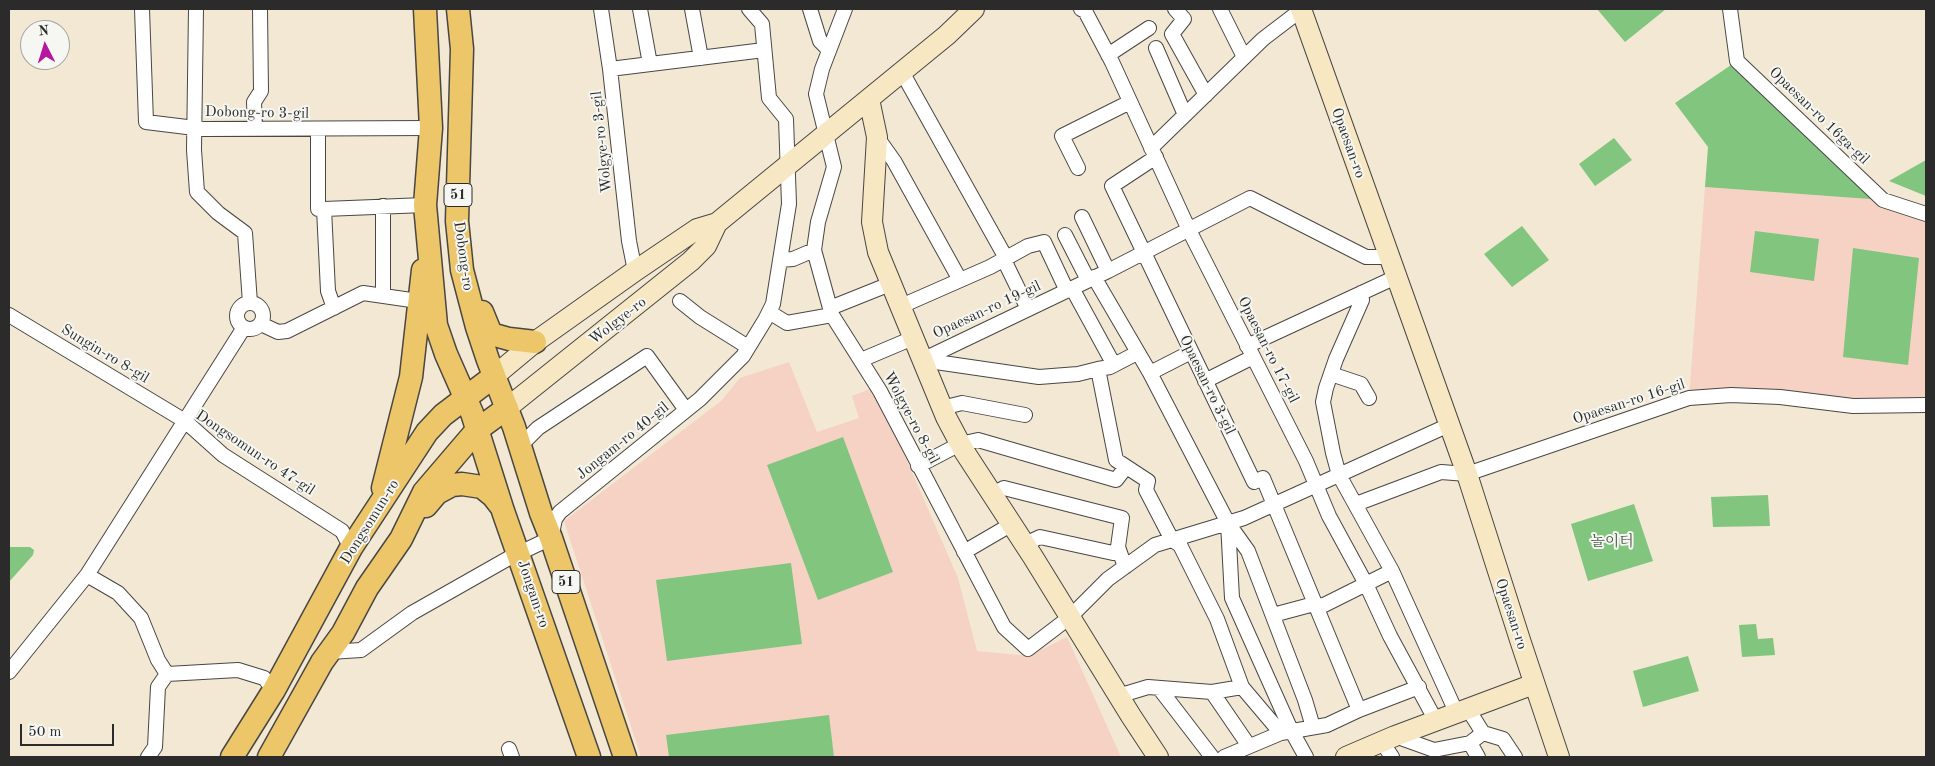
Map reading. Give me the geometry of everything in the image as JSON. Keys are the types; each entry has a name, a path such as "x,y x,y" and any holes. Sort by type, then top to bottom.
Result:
{"main road":[{"name":"51","path":"425,9 431,128 426,205 436,325 477,430"},
{"name":"Dobong-ro","path":"458,9 462,49 457,221 462,270 477,327 507,408"},
{"name":"Opaesan-ro","path":"1301,9 1467,474 1556,756"},
{"name":"Wolgye-ro","path":"494,377 535,342 635,271 697,229 717,223 947,35 970,10"},
{"path":"869,98 877,136 872,222 878,252 942,408 960,444 1158,757"},
{"path":"457,221 473,284 485,322 491,334 509,339 535,342"},
{"name":"Wolgye-ro","path":"507,408 691,262 706,246 717,223"},
{"path":"378,508 411,377 418,301 428,234"},
{"name":"Dongsomun-ro","path":"232,757 274,690 352,548 427,432 443,415 494,377"},
{"name":"51","path":"507,408 625,757"},
{"name":"Dongsomun-ro","path":"269,757 343,633 366,588 401,538 424,492 477,430 507,408"},
{"name":"Jongam-ro","path":"477,430 503,511 589,757"},
{"path":"401,538 437,493 452,485 462,484 482,487 493,496 503,511"},
{"path":"1346,757 1390,745 1436,721 1534,684"}],"street":[{"name":"Dobong-ro 3-gil","path":"142,9 146,122 195,128 318,130 431,128"},
{"name":"Dobong-ro 3-gil","path":"195,128 196,9"},
{"path":"255,129 254,102 261,91 260,9"},
{"name":"Wolgye-ro 3-gil","path":"600,9 610,69 629,241 635,271"},
{"path":"640,9 650,64"},
{"path":"692,9 701,58"},
{"name":"Jongam-ro 40-gil","path":"551,538 554,519 560,512 686,410 742,356 773,304 789,204 786,119 769,98 762,24 749,9"},
{"path":"810,9 820,41 829,50"},
{"name":"Wolgye-ro 8-gil","path":"845,9 829,50 816,94 834,167 818,222 814,250 831,312 880,391 1004,627 1028,649 1070,617"},
{"path":"1175,9 1184,19 1172,34 1206,95"},
{"path":"1220,9 1244,57"},
{"path":"1144,253 1112,186 1154,152 1185,115 1263,39 1301,9"},
{"name":"Opaesan-ro 16ga-gil","path":"1730,9 1737,61 1883,200 1926,214"},
{"name":"Opaesan-ro 17-gil","path":"1085,10 1154,152 1189,230 1306,461 1329,516 1436,721"},
{"path":"1108,55 1149,28"},
{"path":"1156,48 1185,115"},
{"path":"610,69 764,50"},
{"path":"902,72 1006,258 1007,266 1028,309"},
{"path":"1078,168 1062,136 1130,102"},
{"path":"195,128 194,165 197,192 218,213 246,232 250,303"},
{"name":"Dobong-ro 3-gil","path":"318,130 318,209 324,209 328,292 334,308"},
{"path":"877,136 894,161 960,280"},
{"name":"Opaesan-ro 19-gil","path":"922,360 1144,253 1250,198 1366,257 1388,257"},
{"path":"324,209 426,205"},
{"path":"383,206 383,295"},
{"path":"1082,217 1108,270"},
{"path":"1065,235 1150,373 1228,523 1248,551 1305,700 1313,727"},
{"name":"Opaesan-ro 19-gil","path":"1006,258 1028,246 1044,242 1069,289 1114,365"},
{"path":"780,260 793,259 814,250"},
{"name":"Opaesan-ro 3-gil","path":"1144,253 1254,482 1263,478 1275,504"},
{"path":"899,307 1006,258"},
{"path":"1205,380 1250,351 1361,293 1396,277"},
{"path":"769,312 787,322 831,312 890,284"},
{"path":"261,324 278,332 287,331 363,293 418,301"},
{"path":"1361,293 1362,300 1330,374 1323,402 1332,453 1340,475 1392,571 1464,712 1473,717 1483,733 1503,740 1515,757"},
{"path":"680,301 700,317 748,346"},
{"path":"250,303 261,308 264,319 261,324 251,330 243,329 237,314 244,304 250,303"},
{"name":"Sungin-ro 8-gil","path":"9,314 185,421"},
{"path":"185,421 243,329"},
{"path":"861,360 913,338"},
{"path":"1150,373 1191,352"},
{"path":"922,360 1039,377 1078,374 1098,370 1137,354"},
{"path":"520,446 538,428 648,356 686,410"},
{"path":"1098,370 1116,460 1148,481 1146,490 1172,540 1180,545 1217,619 1242,687 1286,732 1306,757"},
{"path":"1330,374 1361,384 1369,398"},
{"name":"Opaesan-ro 16-gil","path":"1467,474 1689,398 1731,395 1780,397 1852,406 1926,405"},
{"path":"942,408 962,403 1025,415"},
{"name":"Dongsomun-ro 47-gil","path":"9,672 87,575 185,421 223,455 342,531 352,548"},
{"path":"1070,617 1108,579 1155,545 1244,518 1449,425"},
{"path":"918,466 960,444 978,440 1116,480 1126,467"},
{"path":"1356,504 1441,472 1467,474"},
{"path":"992,494 1004,488 1122,518 1118,547 1125,567"},
{"path":"1275,504 1314,604 1359,710"},
{"path":"1228,523 1232,598 1286,732"},
{"path":"964,552 1012,524"},
{"path":"1025,544 1040,537 1113,553 1119,551"},
{"path":"330,652 361,650 412,613 519,553 551,538"},
{"path":"1273,615 1314,604 1322,606 1392,571"},
{"path":"87,575 118,593 141,618 158,660 167,674"},
{"path":"167,674 238,670 264,678 274,690"},
{"path":"148,757 155,747 158,687 167,674"},
{"path":"1118,696 1148,687 1212,692 1242,687"},
{"path":"1224,757 1286,732 1327,725 1359,710 1419,687"},
{"path":"1159,688 1212,757"},
{"path":"1212,692 1249,746"},
{"path":"1390,745 1436,754 1470,742 1483,733"},
{"path":"1470,742 1478,757"}],"shaded area":[{"path":"1705,187 1883,200 1926,214 1926,405 1689,398"},
{"path":"789,362 817,432 859,418 852,396 875,387 958,578 977,651 1029,656 1067,637 1121,757 641,757 564,521 721,401 740,378"}],"green space":[{"path":"1597,9 1666,9 1625,42"},
{"path":"1737,61 1883,200 1705,187 1708,147 1675,103"},
{"path":"1614,138 1632,160 1595,186 1579,164"},
{"path":"1926,160 1926,196 1889,181"},
{"path":"1522,226 1549,260 1512,287 1484,254"},
{"path":"1755,231 1819,239 1814,281 1750,272"},
{"path":"1853,248 1919,258 1908,365 1843,357"},
{"path":"843,437 893,572 818,600 767,465"},
{"path":"1768,495 1770,526 1713,527 1711,497"},
{"name":"놀이터","path":"1634,504 1653,561 1588,581 1571,524"},
{"path":"9,547 30,547 34,550 33,555 9,582"},
{"path":"791,563 802,644 667,661 656,580"},
{"path":"1756,624 1758,639 1773,638 1775,655 1742,657 1739,625"},
{"path":"1688,656 1699,691 1643,707 1633,671"},
{"path":"829,715 834,757 669,757 666,735"}]}
